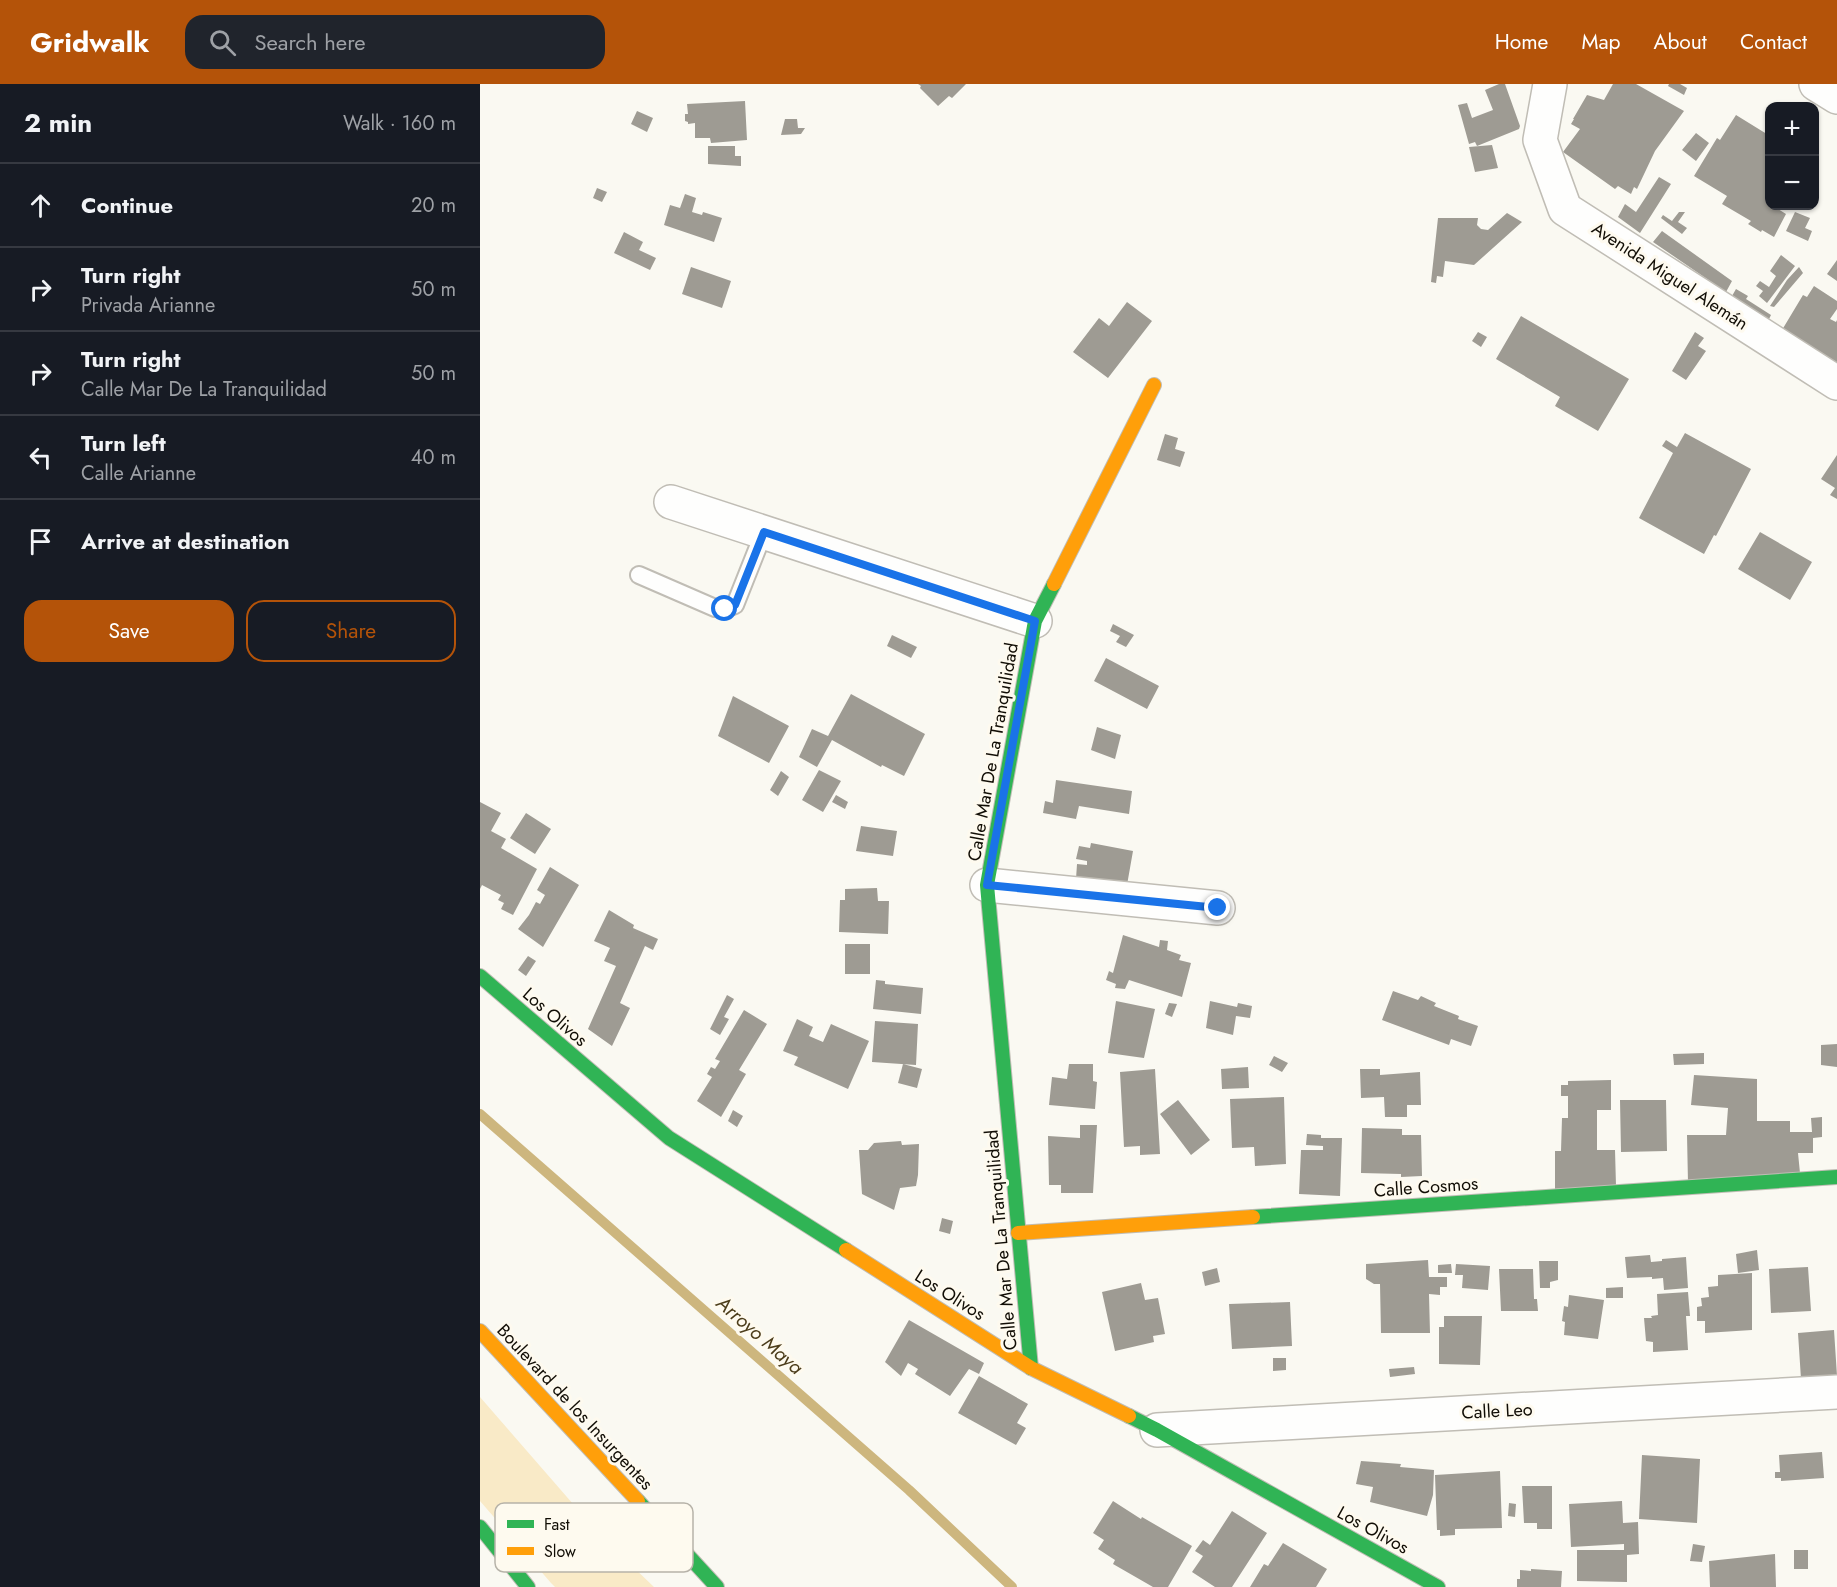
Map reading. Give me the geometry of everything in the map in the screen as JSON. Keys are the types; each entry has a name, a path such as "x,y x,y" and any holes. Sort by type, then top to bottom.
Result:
{"main road":[{"name":"Calle Mar De La Tranquilidad","path":"1031,1368 987,885 1035,621 1155,385"},
{"name":"Los Olivos","path":"480,976 669,1138 1031,1368 1157,1430 1438,1587"},
{"name":"Calle Cosmos","path":"1018,1233 1837,1177"},
{"name":"Boulevard de los Insurgentes","path":"480,1331 639,1503"},
{"path":"480,1527 495,1546"},
{"name":"Boulevard de los Insurgentes","path":"693,1561 717,1587"},
{"path":"516,1572 528,1587"}],"street":[{"name":"Avenida Miguel Alemán","path":"1550,84 1540,140 1565,208 1837,383"},
{"path":"1816,84 1837,97"},
{"path":"671,502 1035,621"},
{"path":"987,885 1218,908"},
{"name":"Calle Leo","path":"1157,1430 1837,1392"}],"lane":[{"path":"639,575 715,608 725,609 735,605 764,532"}],"shaded area":[{"path":"480,1397 572,1503 495,1503 495,1518 480,1501"},
{"path":"541,1572 638,1572 654,1587 555,1587"}],"building":[{"path":"918,84 966,84 952,98 949,96 938,106"},
{"path":"1505,84 1520,126 1519,129 1477,146 1475,142 1469,144 1458,105 1467,103 1472,118 1493,110 1485,90"},
{"path":"1613,84 1636,84 1684,111 1655,151 1637,189 1634,187 1631,194 1618,186 1615,189 1563,152 1580,129 1571,124 1587,95 1604,100"},
{"path":"1669,84 1680,84 1687,88 1684,95 1668,86"},
{"path":"745,101 747,140 711,143 710,138 695,138 695,123 688,124 685,121 685,114 688,114 687,104"},
{"path":"637,111 653,118 647,132 631,124"},
{"path":"1736,115 1765,133 1765,210 1780,210 1786,214 1774,237 1748,224 1751,221 1722,204 1727,196 1694,176 1717,138 1720,140"},
{"path":"785,119 797,119 798,128 805,128 801,134 781,135"},
{"path":"1696,133 1709,143 1696,161 1682,150"},
{"path":"1492,145 1498,168 1475,172 1469,147"},
{"path":"708,146 735,146 735,156 741,156 741,166 708,164"},
{"path":"1659,177 1671,184 1640,233 1618,217 1625,204 1636,212"},
{"path":"597,188 607,192 602,202 593,198"},
{"path":"685,194 696,198 692,212 702,215 703,212 722,218 714,242 664,225 670,205 680,208"},
{"path":"1679,212 1685,212 1678,222 1687,228 1682,234 1661,218 1663,215 1672,221"},
{"path":"1795,212 1810,218 1805,228 1812,231 1808,241 1786,231"},
{"path":"1507,213 1522,222 1474,265 1445,261 1443,277 1437,276 1436,283 1431,282 1438,218 1478,218 1477,225 1481,229 1488,230"},
{"path":"1662,231 1732,281 1726,292 1653,242"},
{"path":"624,232 643,242 639,250 656,258 650,270 614,253"},
{"path":"1781,255 1795,266 1767,303 1759,296 1763,291 1756,286 1760,281 1769,287 1776,276 1770,271"},
{"path":"1837,260 1837,281 1827,274"},
{"path":"691,267 731,281 722,308 682,294"},
{"path":"1799,267 1803,273 1774,307 1770,306 1787,280"},
{"path":"1814,286 1837,301 1837,309 1830,319 1836,322 1837,320 1837,365 1782,330 1803,295 1807,297"},
{"path":"1736,289 1748,296 1746,299 1771,315 1768,321 1732,296"},
{"path":"1127,302 1152,321 1108,378 1073,352 1099,318 1109,326"},
{"path":"1521,316 1629,379 1598,431 1555,406 1560,397 1496,359"},
{"path":"1478,332 1487,337 1481,347 1472,341"},
{"path":"1695,332 1704,338 1698,346 1706,351 1686,380 1672,371"},
{"path":"1685,433 1751,469 1704,554 1639,518 1673,453 1662,446 1666,440 1677,447"},
{"path":"1165,434 1178,438 1175,449 1185,452 1180,467 1157,460"},
{"path":"1837,455 1837,499 1830,495 1835,488 1821,479"},
{"path":"1760,532 1812,562 1790,600 1738,569"},
{"path":"1113,624 1134,635 1126,647 1116,642 1120,636 1110,631"},
{"path":"892,635 917,647 911,658 887,646"},
{"path":"1106,658 1159,686 1147,709 1094,681"},
{"path":"851,694 925,734 904,776 882,765 881,767 832,740 817,767 799,757 812,729 828,736"},
{"path":"733,696 789,726 769,763 718,736"},
{"path":"1097,727 1121,735 1115,759 1091,750"},
{"path":"819,770 841,781 823,812 802,800"},
{"path":"781,771 789,777 778,796 770,790"},
{"path":"1056,780 1132,791 1129,814 1079,806 1076,819 1043,813 1045,801 1053,803"},
{"path":"836,795 848,802 845,809 832,802"},
{"path":"480,802 501,813 491,831 506,839 501,848 537,869 513,915 501,909 504,903 498,900 501,895 482,885 480,889"},
{"path":"526,813 551,829 535,854 510,838"},
{"path":"861,826 897,831 893,856 856,851"},
{"path":"1091,843 1133,851 1127,885 1076,879 1077,864 1087,865 1087,861 1076,859 1079,846 1090,848"},
{"path":"550,867 579,885 543,947 518,929 536,902 540,904 545,895 537,890"},
{"path":"877,888 878,901 889,901 888,934 839,932 840,900 845,900 845,889"},
{"path":"609,910 634,925 633,928 658,939 653,950 645,946 620,1003 630,1008 612,1046 588,1029 616,966 604,961 610,948 594,941"},
{"path":"1123,935 1159,947 1160,940 1168,941 1167,950 1181,955 1179,960 1191,963 1182,997 1129,980 1125,989 1115,988 1116,984 1106,980 1109,971 1113,973"},
{"path":"845,944 870,944 870,974 845,974"},
{"path":"528,956 536,961 526,976 518,970"},
{"path":"876,980 885,981 885,984 923,988 921,1014 873,1009"},
{"path":"1393,991 1418,1000 1421,996 1436,1003 1434,1006 1459,1016 1458,1019 1478,1026 1471,1046 1451,1039 1449,1045 1382,1020"},
{"path":"727,995 734,999 724,1017 729,1019 720,1035 710,1029"},
{"path":"1116,1001 1155,1009 1144,1058 1108,1053"},
{"path":"1210,1001 1237,1007 1238,1003 1252,1006 1250,1018 1236,1016 1233,1035 1206,1028"},
{"path":"1169,1003 1177,1004 1172,1017 1165,1014"},
{"path":"744,1010 767,1024 739,1070 746,1074 721,1117 697,1101 712,1077 707,1074 711,1067 715,1069 720,1061 715,1059"},
{"path":"797,1019 813,1027 809,1036 823,1042 831,1024 869,1041 848,1089 794,1065 798,1057 783,1051"},
{"path":"875,1021 918,1024 916,1065 872,1062"},
{"path":"1837,1044 1837,1067 1821,1065 1821,1045"},
{"path":"1704,1053 1704,1064 1674,1065 1673,1054"},
{"path":"1274,1056 1288,1063 1282,1072 1269,1065"},
{"path":"903,1064 922,1069 917,1088 898,1083"},
{"path":"1069,1064 1093,1064 1093,1081 1097,1082 1095,1109 1049,1105 1052,1077 1067,1079"},
{"path":"1248,1067 1249,1088 1222,1089 1221,1069"},
{"path":"1155,1069 1160,1154 1140,1155 1140,1146 1124,1147 1120,1072"},
{"path":"1360,1069 1380,1069 1380,1075 1420,1072 1421,1105 1407,1105 1407,1117 1385,1117 1384,1097 1361,1098"},
{"path":"1694,1075 1757,1079 1757,1121 1790,1121 1790,1132 1812,1132 1811,1118 1822,1117 1822,1137 1813,1138 1813,1153 1798,1153 1800,1173 1688,1183 1687,1135 1726,1135 1728,1108 1691,1105"},
{"path":"1611,1080 1611,1110 1597,1110 1597,1150 1615,1150 1616,1186 1555,1189 1555,1151 1561,1151 1562,1118 1568,1118 1568,1096 1561,1096 1561,1085 1568,1085 1568,1081"},
{"path":"1284,1097 1286,1164 1255,1166 1254,1147 1232,1148 1230,1099"},
{"path":"1178,1100 1210,1140 1191,1155 1160,1114"},
{"path":"1620,1100 1666,1100 1667,1151 1621,1152"},
{"path":"733,1110 743,1116 737,1127 728,1121"},
{"path":"1080,1125 1097,1125 1093,1193 1061,1193 1061,1185 1049,1185 1048,1136 1080,1138"},
{"path":"1362,1128 1402,1129 1402,1135 1421,1135 1422,1176 1401,1177 1401,1174 1361,1173"},
{"path":"1307,1134 1321,1135 1321,1138 1342,1138 1340,1196 1299,1194 1301,1150 1323,1150 1323,1146 1306,1145"},
{"path":"901,1141 902,1145 919,1144 918,1175 916,1186 900,1188 894,1210 862,1194 859,1150 868,1150 874,1143"},
{"path":"942,1218 953,1221 950,1234 939,1231"},
{"path":"1757,1250 1759,1270 1738,1273 1736,1254"},
{"path":"1650,1255 1651,1262 1686,1257 1688,1288 1664,1290 1663,1278 1627,1278 1625,1257"},
{"path":"1428,1260 1429,1277 1447,1277 1447,1287 1440,1287 1440,1295 1429,1294 1430,1333 1381,1333 1380,1284 1374,1284 1366,1279 1366,1264"},
{"path":"1539,1261 1558,1261 1558,1280 1550,1282 1550,1288 1540,1288"},
{"path":"1451,1264 1452,1273 1438,1273 1438,1265"},
{"path":"1456,1264 1490,1266 1488,1290 1462,1288 1463,1275 1455,1275"},
{"path":"1808,1267 1811,1311 1771,1313 1769,1269"},
{"path":"1217,1268 1220,1282 1205,1286 1202,1272"},
{"path":"1499,1269 1533,1269 1534,1299 1537,1299 1538,1311 1501,1311"},
{"path":"1752,1273 1752,1330 1705,1333 1705,1321 1697,1321 1697,1307 1702,1306 1701,1298 1709,1297 1708,1287 1718,1286 1718,1275"},
{"path":"1141,1283 1145,1300 1158,1298 1165,1334 1153,1336 1154,1342 1115,1351 1102,1292"},
{"path":"1623,1287 1623,1298 1606,1298 1606,1288"},
{"path":"1688,1292 1690,1316 1686,1316 1688,1350 1653,1352 1653,1342 1646,1341 1644,1318 1658,1315 1657,1294"},
{"path":"1569,1295 1604,1300 1598,1339 1564,1335 1565,1322 1562,1321 1564,1306 1568,1307"},
{"path":"1290,1302 1292,1346 1232,1349 1229,1304"},
{"path":"1444,1316 1482,1316 1480,1365 1439,1364 1439,1327 1444,1327"},
{"path":"909,1320 984,1363 979,1374 969,1369 950,1396 915,1374 918,1369 908,1363 901,1376 885,1362"},
{"path":"1834,1330 1837,1376 1801,1379 1798,1333"},
{"path":"1273,1358 1286,1358 1286,1370 1273,1371"},
{"path":"1414,1367 1415,1374 1390,1377 1389,1369"},
{"path":"979,1376 1028,1404 1017,1423 1026,1428 1016,1445 958,1413"},
{"path":"1822,1452 1824,1478 1781,1481 1781,1478 1775,1478 1775,1472 1780,1472 1779,1455"},
{"path":"1642,1455 1700,1459 1697,1523 1639,1519"},
{"path":"1361,1461 1401,1464 1400,1467 1434,1470 1433,1495 1427,1516 1370,1502 1373,1487 1356,1484"},
{"path":"1500,1471 1502,1528 1455,1529 1455,1535 1440,1536 1440,1530 1437,1530 1435,1475"},
{"path":"1522,1486 1552,1486 1552,1529 1537,1529 1537,1523 1524,1523"},
{"path":"1113,1501 1192,1546 1168,1587 1153,1587 1113,1564 1115,1560 1098,1549 1104,1540 1093,1533"},
{"path":"1622,1501 1623,1523 1638,1522 1639,1554 1627,1555 1627,1582 1577,1581 1577,1550 1624,1550 1624,1544 1571,1547 1569,1504"},
{"path":"1509,1503 1516,1504 1515,1517 1508,1516"},
{"path":"1232,1511 1267,1533 1232,1587 1215,1587 1192,1572 1203,1556 1195,1551 1203,1540 1210,1545"},
{"path":"1283,1543 1327,1569 1316,1587 1250,1587 1264,1564 1268,1566"},
{"path":"1693,1544 1705,1546 1702,1562 1690,1561"},
{"path":"1794,1550 1808,1550 1808,1569 1794,1569"},
{"path":"1775,1554 1776,1587 1710,1587 1709,1561"},
{"path":"1531,1569 1562,1571 1561,1587 1517,1587 1520,1570 1531,1571"}],"waterway":[{"name":"Arroyo Maya","path":"480,1114 909,1490 1012,1587"}],"traffic: fast":[{"path":"1031,1368 987,885 1035,621 1054,584"},
{"path":"480,976 669,1138 846,1250"},
{"path":"1253,1217 1837,1177"},
{"path":"1129,1416 1438,1587"},
{"path":"480,1527 495,1546"},
{"path":"693,1561 717,1587"},
{"path":"516,1572 528,1587"}],"traffic: slow":[{"path":"1054,584 1154,385"},
{"path":"1018,1233 1253,1217"},
{"path":"846,1250 1031,1368 1129,1416"},
{"path":"480,1331 638,1501"}],"route":[{"path":"725,609 735,605 764,532 1035,621 987,885 1218,908"}]}
